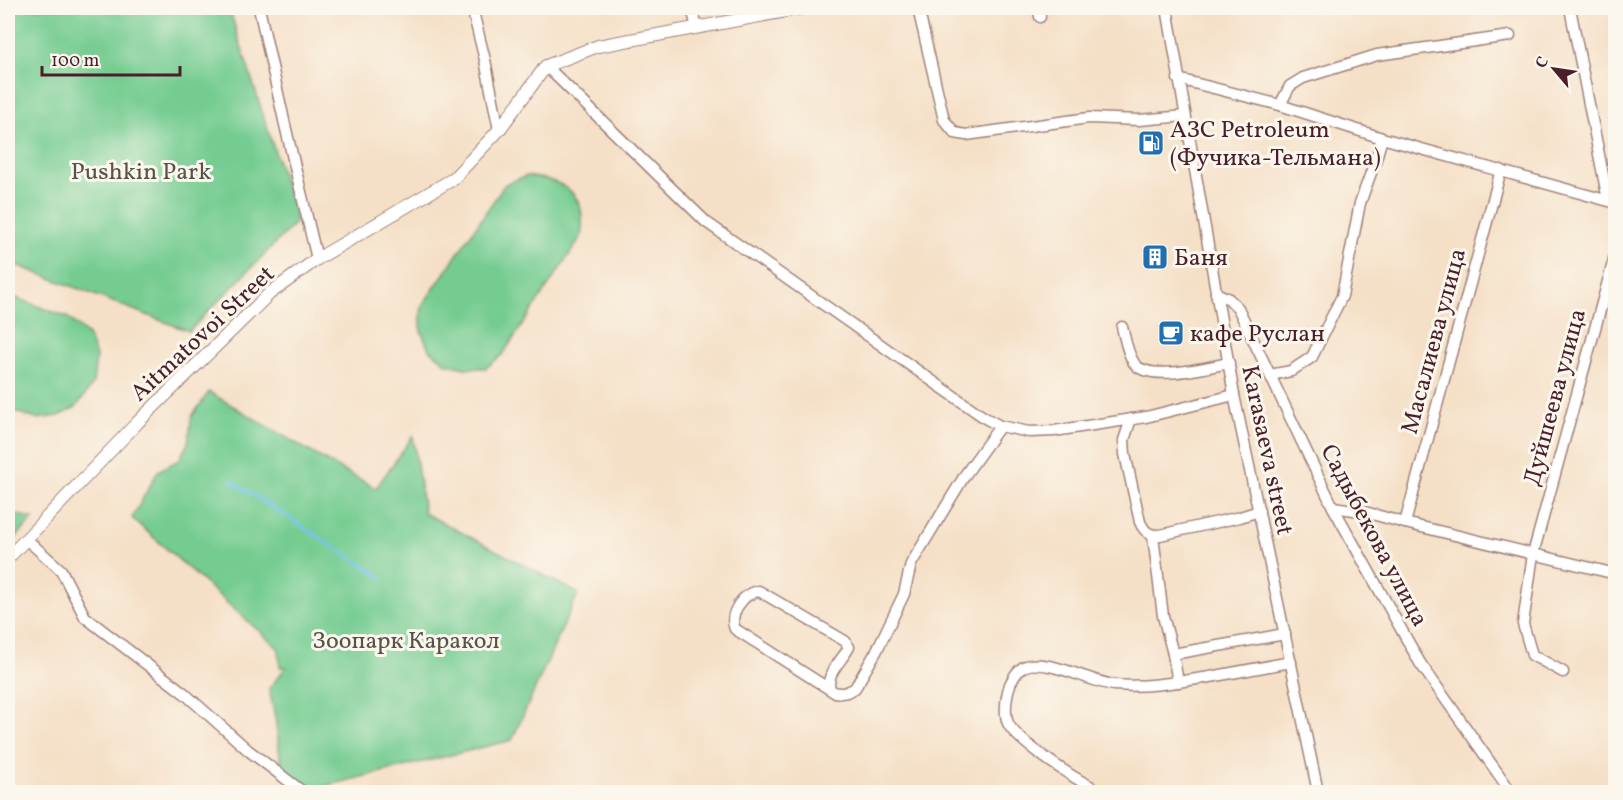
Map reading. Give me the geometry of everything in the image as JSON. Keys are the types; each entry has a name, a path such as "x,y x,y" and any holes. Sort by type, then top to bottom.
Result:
{"main road":[{"path":"546,66 598,46 802,8"},
{"name":"Aitmatovoi Street","path":"8,558 137,423 269,294 317,259 453,179 499,130 546,66"}],"street":[{"path":"259,8 317,259"},
{"path":"472,8 499,130"},
{"path":"692,8 696,28"},
{"path":"918,8 944,120 955,133 966,135 1089,118 1139,120 1185,116"},
{"name":"Karasaeva street","path":"1167,8 1234,394 1318,792"},
{"path":"1178,79 1280,105 1382,138 1612,201 1570,8"},
{"path":"1280,105 1290,86 1303,78 1377,55 1510,36"},
{"path":"546,66 706,222 985,418 1000,426 1029,432 1054,431 1131,419 1234,394"},
{"path":"1270,375 1291,371 1312,357 1342,296 1360,203 1382,138"},
{"name":"Масалиева улица","path":"1405,523 1501,170"},
{"name":"Дуйшеева улица","path":"1563,672 1532,655 1522,624 1533,554 1616,252"},
{"name":"Садыбекова улица","path":"1216,293 1229,299 1238,308 1333,507 1420,663 1511,792"},
{"path":"1122,327 1134,364 1143,370 1181,373 1229,363"},
{"path":"1131,419 1124,440 1125,454 1140,522 1143,528 1153,536 1163,616 1178,682"},
{"path":"830,688 828,684 830,677 849,647 845,641 759,591 746,596 733,616 735,629 834,692 848,693 855,688 876,651 904,594 911,564 929,532 965,475 1000,426"},
{"path":"1333,507 1361,511 1616,574"},
{"path":"1153,536 1259,511"},
{"path":"26,539 61,570 85,617 184,693 249,750 303,792"},
{"path":"1173,654 1285,634"},
{"path":"1090,786 1069,775 1013,732 1006,720 1009,686 1025,666 1035,664 1053,667 1112,684 1137,686 1178,682 1291,662"}],"green space":[{"name":"Pushkin Park","path":"8,8 229,8 297,221 189,331 8,262"},
{"path":"526,176 552,181 571,192 581,210 581,237 503,354 486,368 464,368 446,363 429,349 421,331 422,306 505,184"},
{"path":"8,295 67,317 88,335 96,356 93,384 76,407 59,416 36,419 8,409"},
{"name":"Зоопарк Каракол","path":"209,392 376,488 413,436 424,513 578,593 512,740 309,790 282,771 269,689 286,667 280,667 279,649 132,518 158,471 179,460 188,443 192,416"},
{"path":"8,512 33,519 8,546"}],"waterway":[{"path":"231,481 383,578"}],"place":[{"name":"АЗС Petroleum (Фучика-Тельмана)","path":"1151,143"},
{"name":"Баня","path":"1155,257"},
{"name":"кафе Руслан","path":"1171,333"}]}
